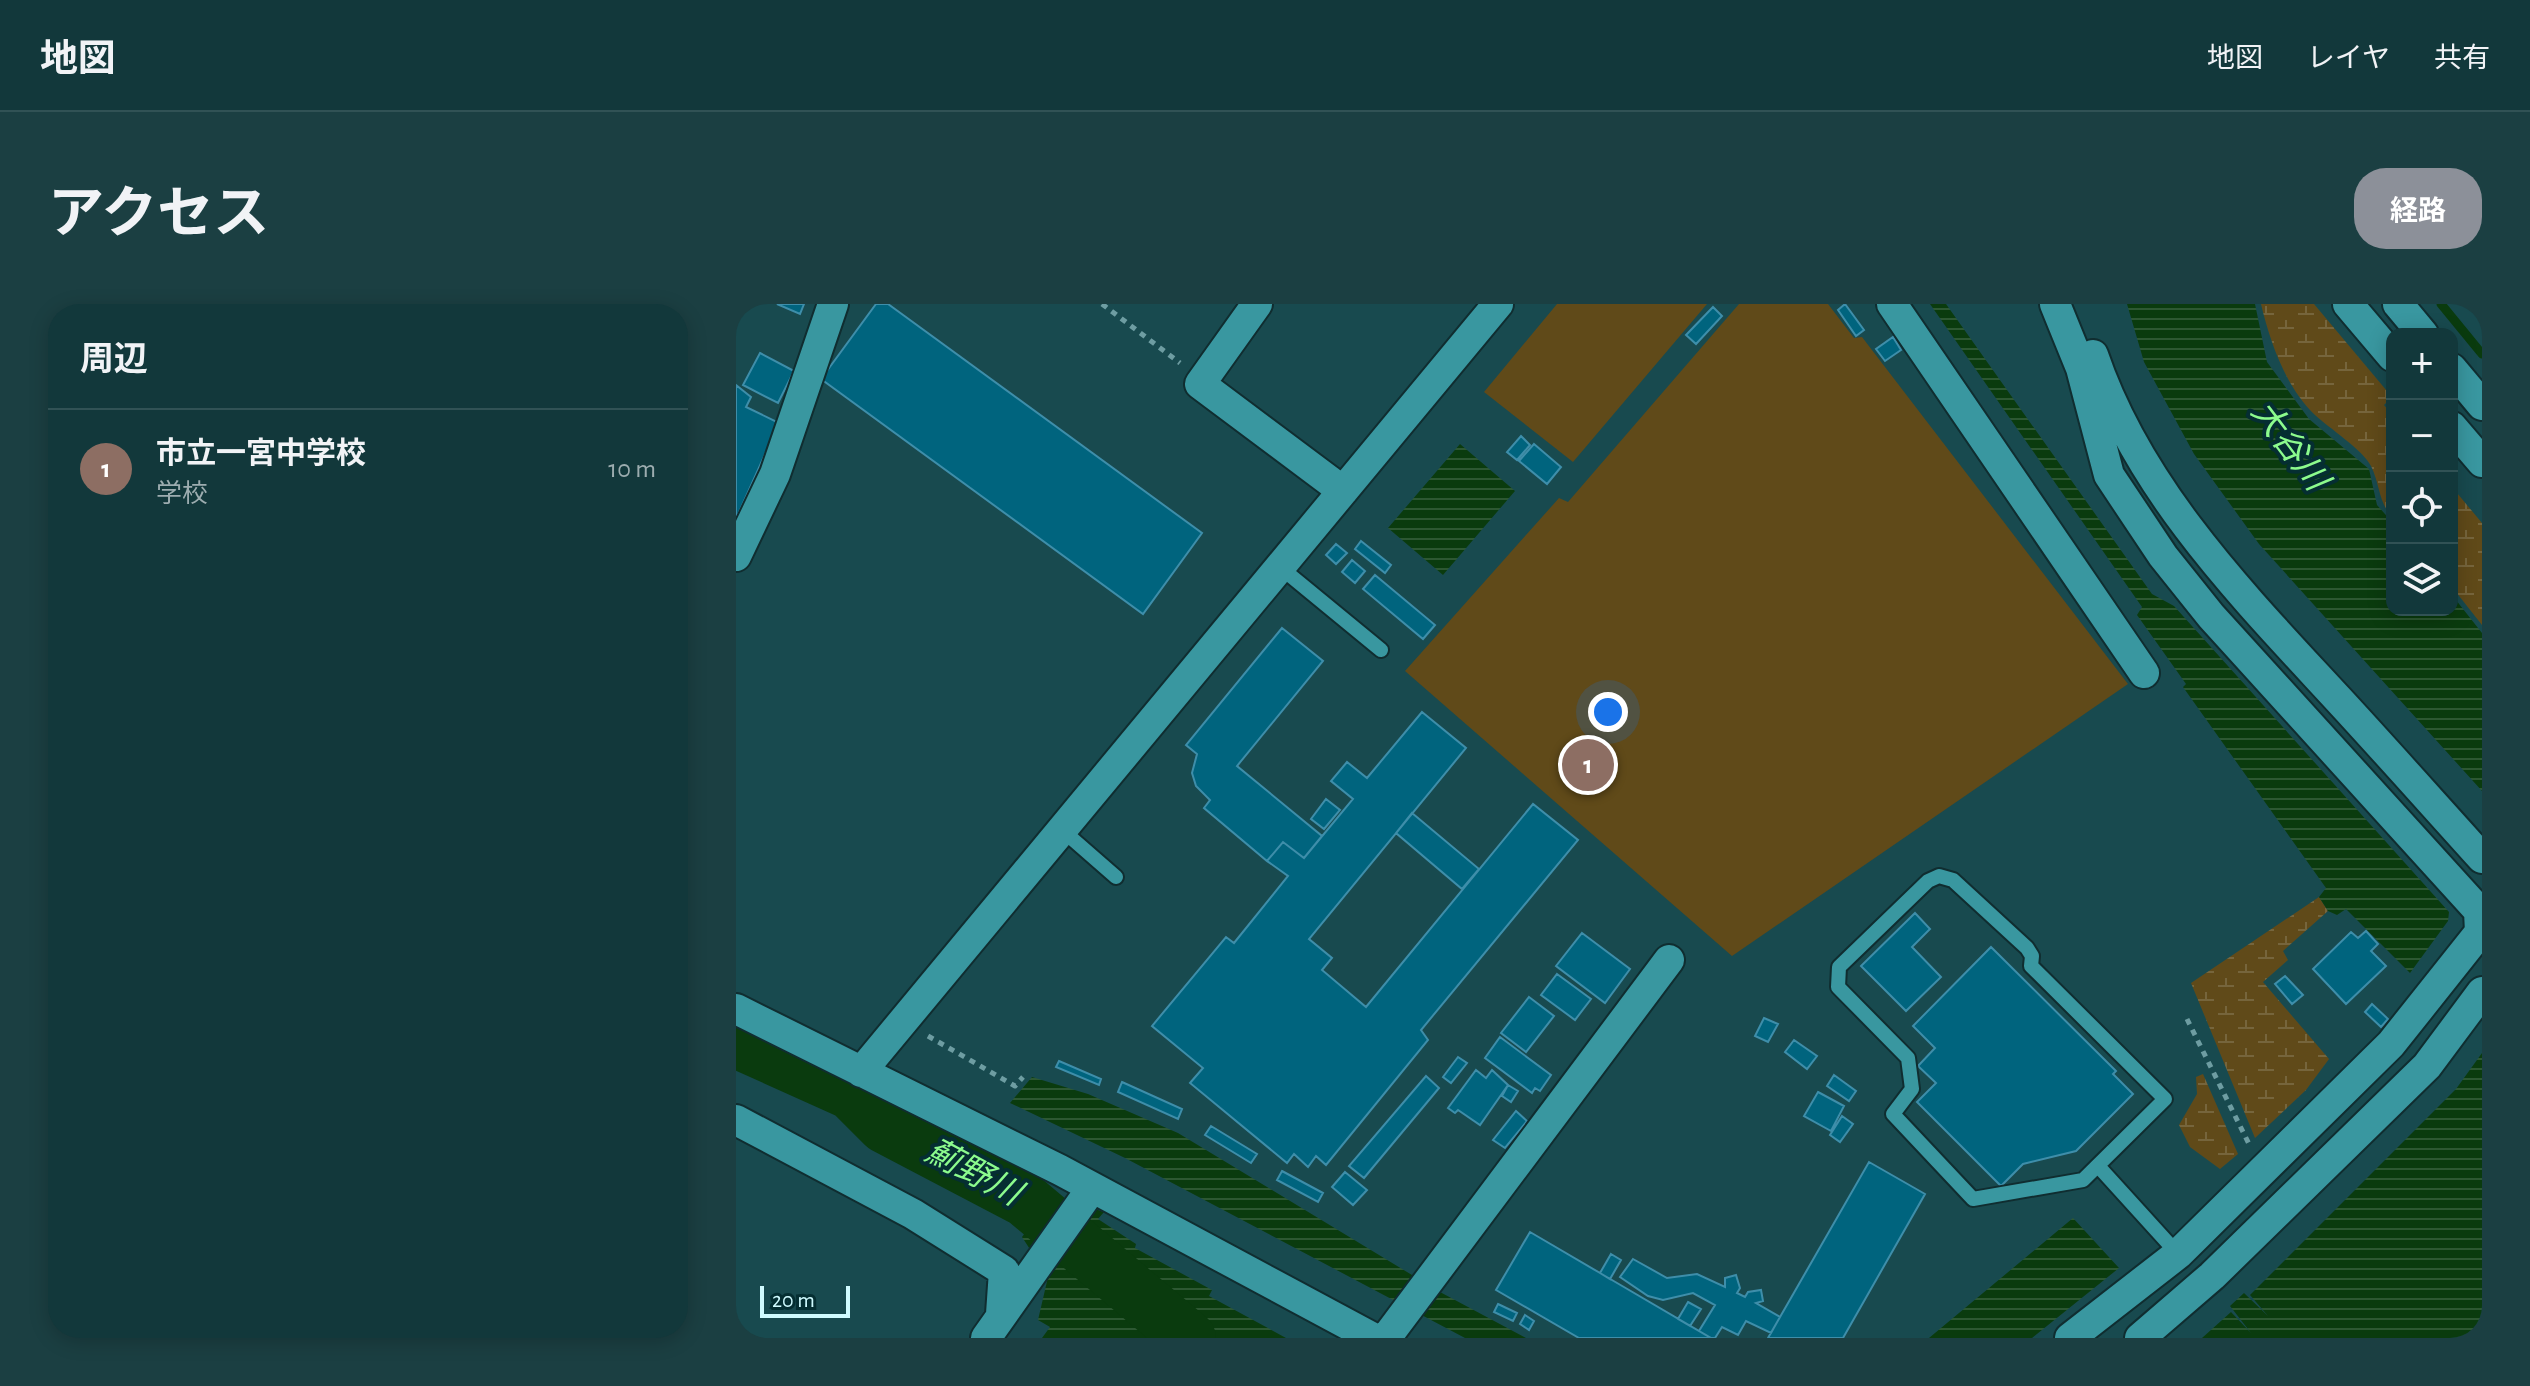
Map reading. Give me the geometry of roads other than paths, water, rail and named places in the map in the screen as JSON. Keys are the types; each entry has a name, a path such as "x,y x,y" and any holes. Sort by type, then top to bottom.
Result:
{"street":[{"path":"736,556 775,474 833,304"},
{"path":"1257,304 1200,384 1343,491"},
{"path":"861,1072 1498,304"},
{"path":"1892,304 2144,673"},
{"path":"2055,304 2076,324 2125,426 2203,548 2246,600 2482,858"},
{"path":"2348,304 2386,349"},
{"path":"2398,304 2418,328"},
{"path":"2070,1338 2178,1254 2391,1044 2480,932 2479,911 2211,616 2163,556 2109,475 2081,368 2076,324"},
{"path":"2458,376 2482,405"},
{"path":"2458,434 2482,462"},
{"path":"1386,1338 1669,960"},
{"path":"2140,1338 2212,1276 2427,1066 2482,992"},
{"path":"736,1009 1092,1188 1373,1338"},
{"path":"736,1120 913,1214 1004,1271 994,1326"},
{"path":"994,1326 1092,1188"}],"lane":[{"path":"1280,567 1381,650"},
{"path":"1061,829 1116,877"},
{"path":"1939,876 1953,880 2027,948 2032,956 2031,966 2165,1099 2099,1167 2083,1180 1973,1199 1893,1114 1912,1089 1908,1058 1838,987 1837,977 1839,967 1928,881 1939,876"},
{"path":"2099,1167 2178,1254"}],"water":[{"path":"1930,304 1946,304 2152,594 2174,606 2449,912 2448,921 2410,973 2346,909 2337,915 2328,911 2319,897 2326,888 2183,687 2186,684 2137,615 2142,607"},
{"name":"大谷川","path":"2127,304 2255,304 2267,362 2309,419 2369,469 2377,505 2386,515 2386,616 2458,616 2458,603 2482,633 2482,791 2259,544 2194,454 2144,362"},
{"path":"1460,444 1515,491 1443,575 1388,528"},
{"path":"2482,1053 2482,1338 2202,1338 2231,1312 2251,1333 2230,1306 2244,1293 2268,1316 2250,1295 2456,1089"},
{"path":"1032,1077 1088,1094 1178,1133 1440,1292 1526,1338 1465,1338 1125,1158 1010,1103"},
{"path":"1052,1195 1104,1212 1098,1219 1136,1244 1135,1248 1212,1290 1209,1296 1286,1338 1042,1338 1050,1327 1038,1320 1048,1277 1022,1237"},
{"path":"2073,1218 2119,1268 2032,1338 1929,1338"}],"waterway":[{"path":"2441,304 2482,354"},
{"name":"薊野川","path":"736,1041 851,1093 884,1126 1025,1200 1189,1338"}],"place":[{"name":"市立一宮中学校","path":"1588,765"}]}
